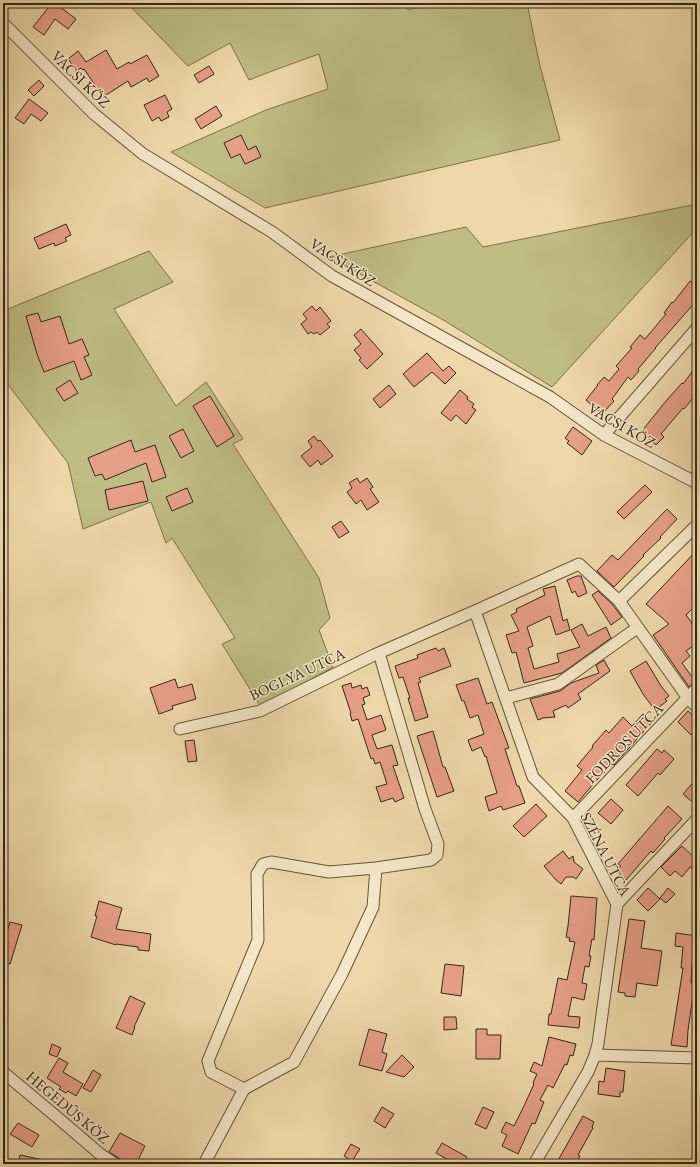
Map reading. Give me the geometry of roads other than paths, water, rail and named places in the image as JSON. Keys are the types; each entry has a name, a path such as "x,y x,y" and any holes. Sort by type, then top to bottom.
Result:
{"street":[{"name":"VACSI KÖZ","path":"3,24 8,27 94,114 143,154 272,232 332,276 550,397 604,435 697,483"},
{"path":"604,435 697,328"},
{"path":"697,525 619,601 688,698 697,707"},
{"name":"BOGLYA UTCA","path":"180,729 260,711 379,653 579,564 619,601"},
{"name":"SZÉNA UTCA","path":"476,611 534,777 573,818 617,904 598,1044 595,1055 588,1072 534,1164"},
{"path":"506,698 558,684 637,628"},
{"path":"244,1089 211,1072 208,1061 258,940 257,874 263,864 271,862 330,872 376,868 431,860 437,855 438,844 425,809 379,653"},
{"name":"FODROS UTCA","path":"573,818 697,688"},
{"path":"617,904 697,818"},
{"path":"204,1164 244,1089 294,1062 342,974 373,908 376,868"},
{"path":"595,1055 697,1058"},
{"name":"HEGEDŰS KÖZ","path":"3,1072 100,1154 115,1164"}]}
